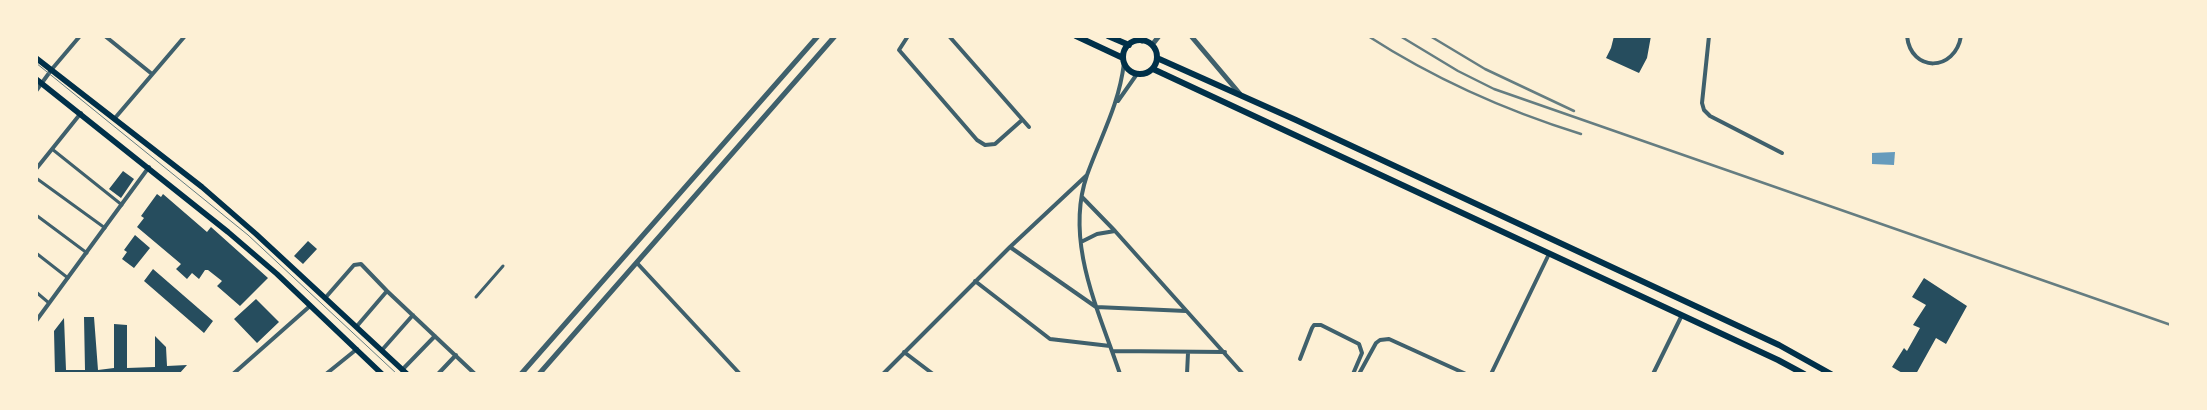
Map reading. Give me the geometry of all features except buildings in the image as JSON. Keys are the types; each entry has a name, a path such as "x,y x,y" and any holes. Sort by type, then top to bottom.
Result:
{"main road":[{"path":"1076,36 1124,61 1130,71 1137,74 1146,74 1153,69 1157,58 1156,51 1143,38 1129,45 1125,50 1124,61"},
{"path":"1108,36 1129,45"},
{"path":"36,58 202,187 326,297 405,372"},
{"path":"1157,58 1779,344 1831,374"},
{"path":"1153,69 1682,315 1804,374"},
{"path":"39,81 228,232 382,374"}],"street":[{"path":"36,91 39,81 52,69 80,36"},
{"path":"105,36 152,74"},
{"path":"115,118 185,36"},
{"path":"521,374 818,36"},
{"path":"539,374 835,36"},
{"path":"908,36 899,50 977,140 985,146 995,144 1022,120"},
{"path":"950,36 1029,127"},
{"path":"1152,46 1159,36"},
{"path":"1191,36 1240,95"},
{"path":"1709,36 1702,103 1705,112 1782,153"},
{"path":"1907,36 1908,44 1913,54 1921,60 1930,63 1946,61 1958,48 1961,36"},
{"path":"1116,105 1124,61"},
{"path":"1120,374 1089,282 1081,242 1082,197 1087,175 1116,105 1137,74"},
{"path":"36,169 81,113"},
{"path":"52,149 122,205"},
{"path":"36,321 149,167"},
{"path":"883,374 1010,247 1087,175"},
{"path":"36,178 105,228"},
{"path":"1082,197 1244,374"},
{"path":"36,215 87,254"},
{"path":"1081,242 1097,234 1115,231"},
{"path":"1010,247 1096,307 1186,311"},
{"path":"36,253 68,278"},
{"path":"1491,374 1550,254"},
{"path":"326,297 354,265 359,263 475,374"},
{"path":"638,263 740,374"},
{"path":"476,297 503,266"},
{"path":"975,282 1050,339 1110,346"},
{"path":"356,326 387,291"},
{"path":"36,292 50,304"},
{"path":"233,374 310,306"},
{"path":"382,350 414,315"},
{"path":"1654,374 1682,315"},
{"path":"1300,359 1312,328 1314,325 1321,325 1359,344 1362,353 1353,374"},
{"path":"405,372 435,336"},
{"path":"1359,374 1376,343 1380,340 1389,339 1466,374"},
{"path":"326,374 357,349"},
{"path":"1112,351 1225,352"},
{"path":"904,352 933,374"},
{"path":"1187,374 1188,353"},
{"path":"438,374 456,355"}],"water":[{"path":"1895,152 1894,165 1872,164 1872,153"}],"tram line":[{"path":"36,63 248,235 397,374"}],"railway":[{"path":"1368,36 1418,66 1471,92 1526,115 1581,134"},
{"path":"1400,36 1458,71 1494,89 2171,325"},
{"path":"1430,36 1485,69 1574,111"}]}
